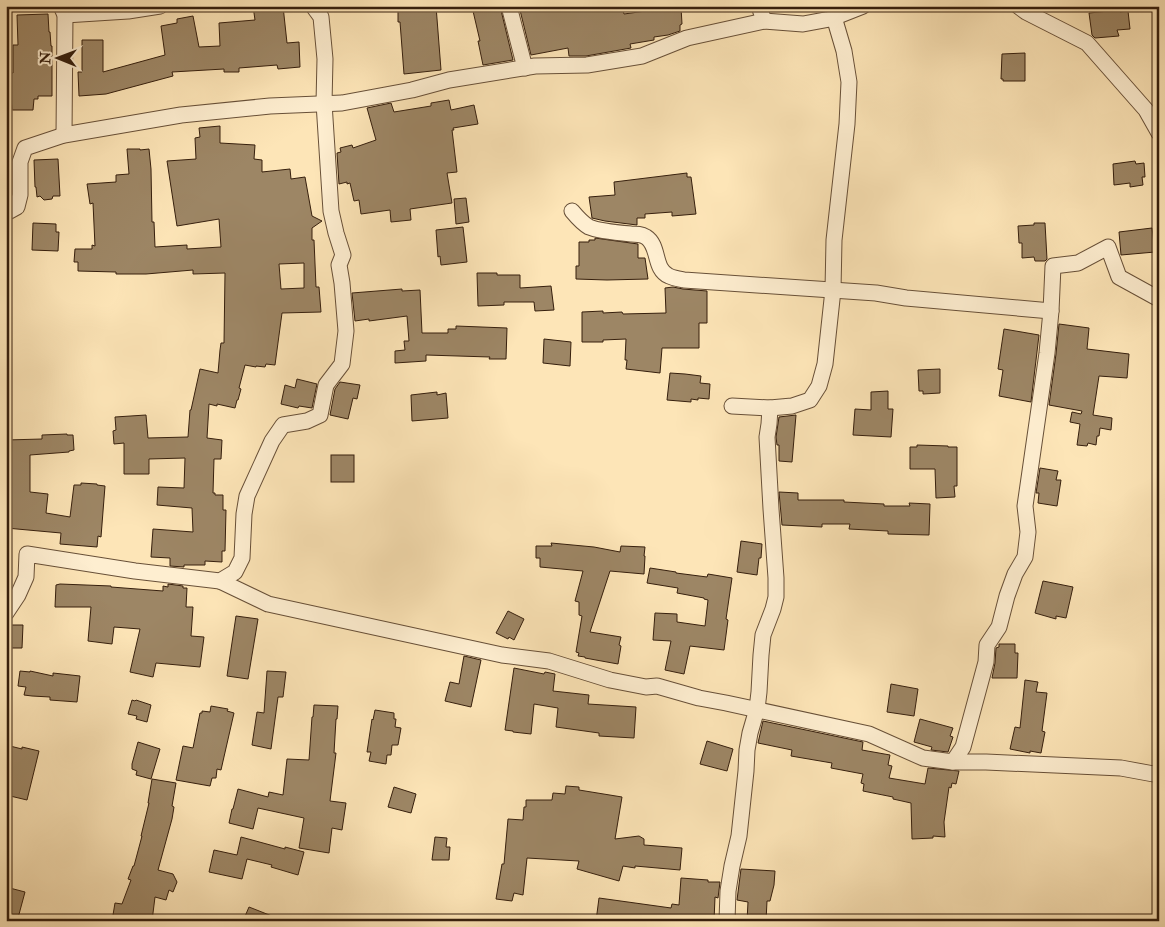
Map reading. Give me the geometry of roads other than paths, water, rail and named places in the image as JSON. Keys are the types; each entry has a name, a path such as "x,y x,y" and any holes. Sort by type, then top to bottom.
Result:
{"street":[{"path":"64,135 63,11 128,11 160,6"},
{"path":"220,582 235,572 242,558 244,514 247,496 272,441 283,425 307,421 320,415 326,385 342,364 346,331 342,283 338,266 343,255 336,233 332,210 324,103 325,59 321,17 313,6"},
{"path":"509,6 525,68"},
{"path":"760,6 764,21"},
{"path":"6,213 16,207 20,195 20,162 25,148 64,135 181,115 270,106 342,103 412,90 449,80 535,66 586,65 642,56 687,38 764,21 803,24 834,17 863,6"},
{"path":"1018,6 1026,12 1088,43 1146,110 1159,133"},
{"path":"732,406 770,408 792,406 810,400 820,386 825,364 833,290 834,240 847,124 848,82 844,51 834,17"},
{"path":"572,211 579,220 590,227 608,231 642,234 653,245 658,264 663,273 670,277 684,280 876,293 906,298 1051,311"},
{"path":"953,762 963,747 986,662 988,645 999,627 1015,574 1026,558 1028,532 1025,506 1047,353 1053,266 1078,263 1108,247 1119,277 1159,299"},
{"path":"727,921 728,891 739,836 747,750 757,710 763,635 776,597 767,437 770,408"},
{"path":"6,613 18,595 26,577 28,554 220,582 268,604 502,655 549,661 610,680 646,687 657,686 699,698 869,734 923,758 953,762 1121,768 1159,775"}]}
